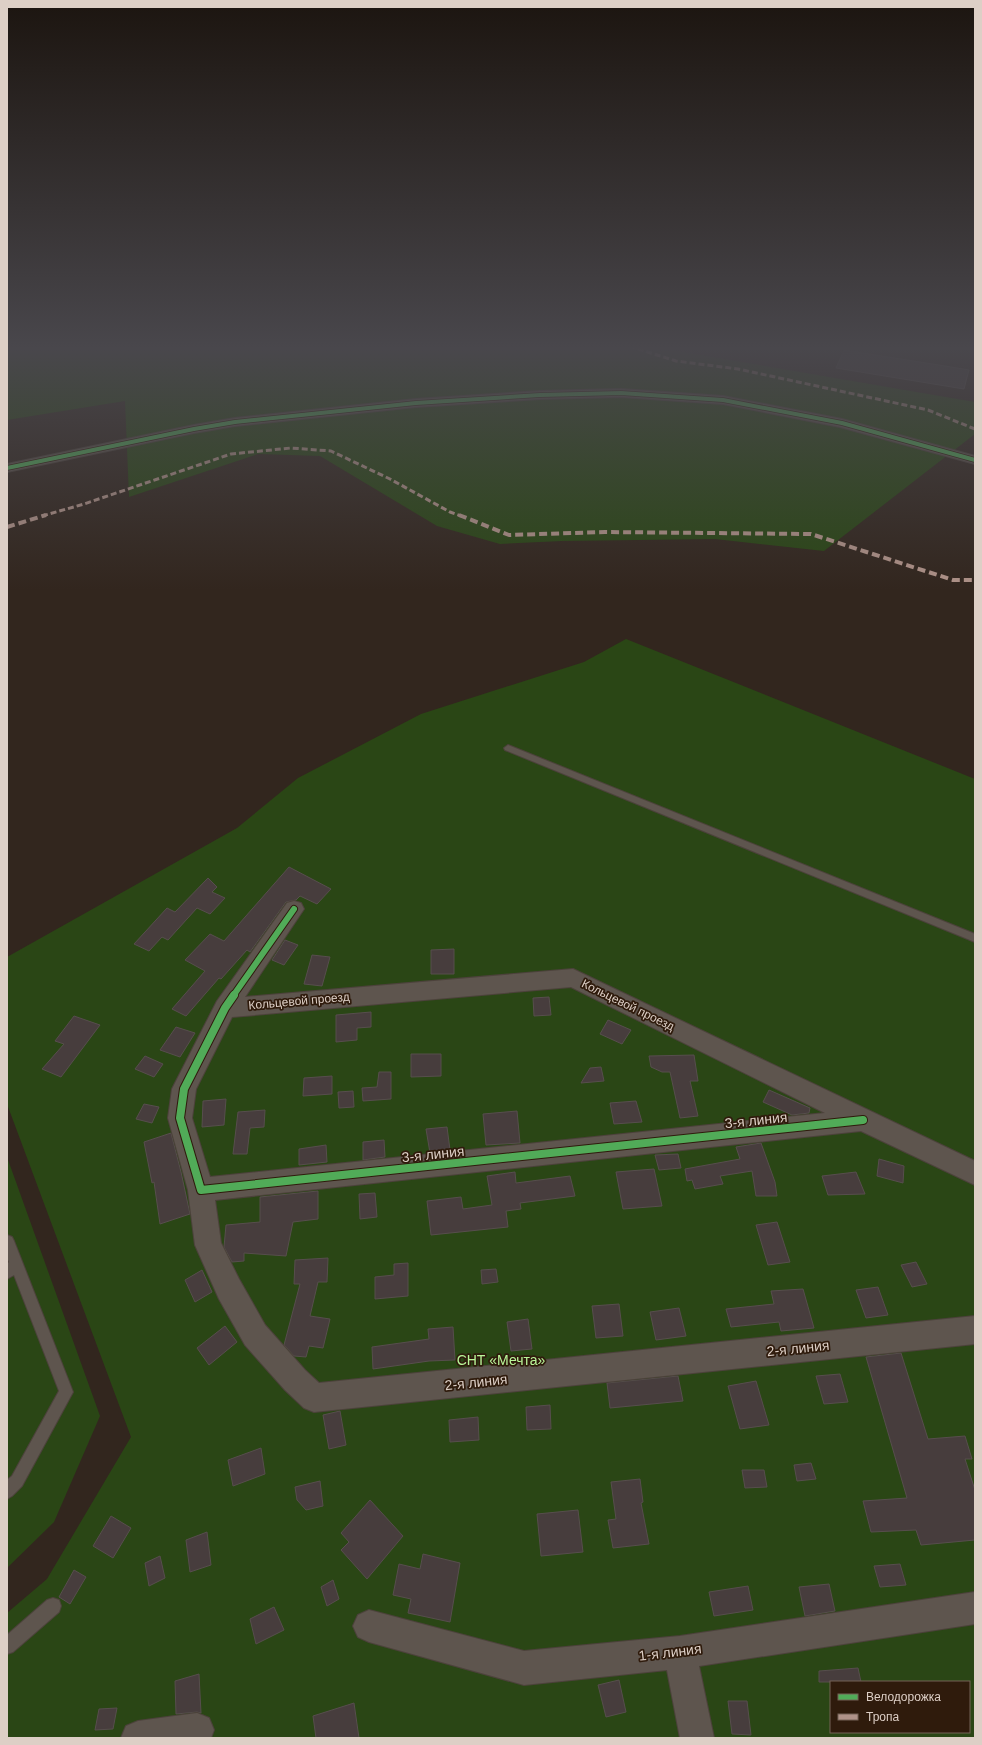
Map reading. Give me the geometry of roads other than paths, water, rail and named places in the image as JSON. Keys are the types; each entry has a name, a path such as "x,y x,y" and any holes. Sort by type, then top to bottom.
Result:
{"street":[{"path":"7,468 203,427"},
{"path":"858,427 975,460"},
{"path":"201,1190 180,1118 184,1089 225,1008 294,909"},
{"name":"Кольцевой проезд","path":"225,1008 573,978 863,1120 975,1172"},
{"name":"3-я линия","path":"201,1190 863,1120"},
{"name":"2-я линия","path":"201,1190 208,1245 229,1289 255,1335 295,1380 314,1398 975,1330"},
{"name":"1-я линия","path":"369,1626 524,1668 680,1652 975,1608"},
{"path":"680,1652 697,1738"},
{"path":"138,1738 197,1730"}],"lane":[{"path":"508,748 975,938"},
{"path":"7,1241 12,1268 66,1392 17,1481 7,1491"},
{"path":"7,1646 53,1606"}],"park label":[{"name":"СНТ «Мечта»","path":"501,1360"}]}
